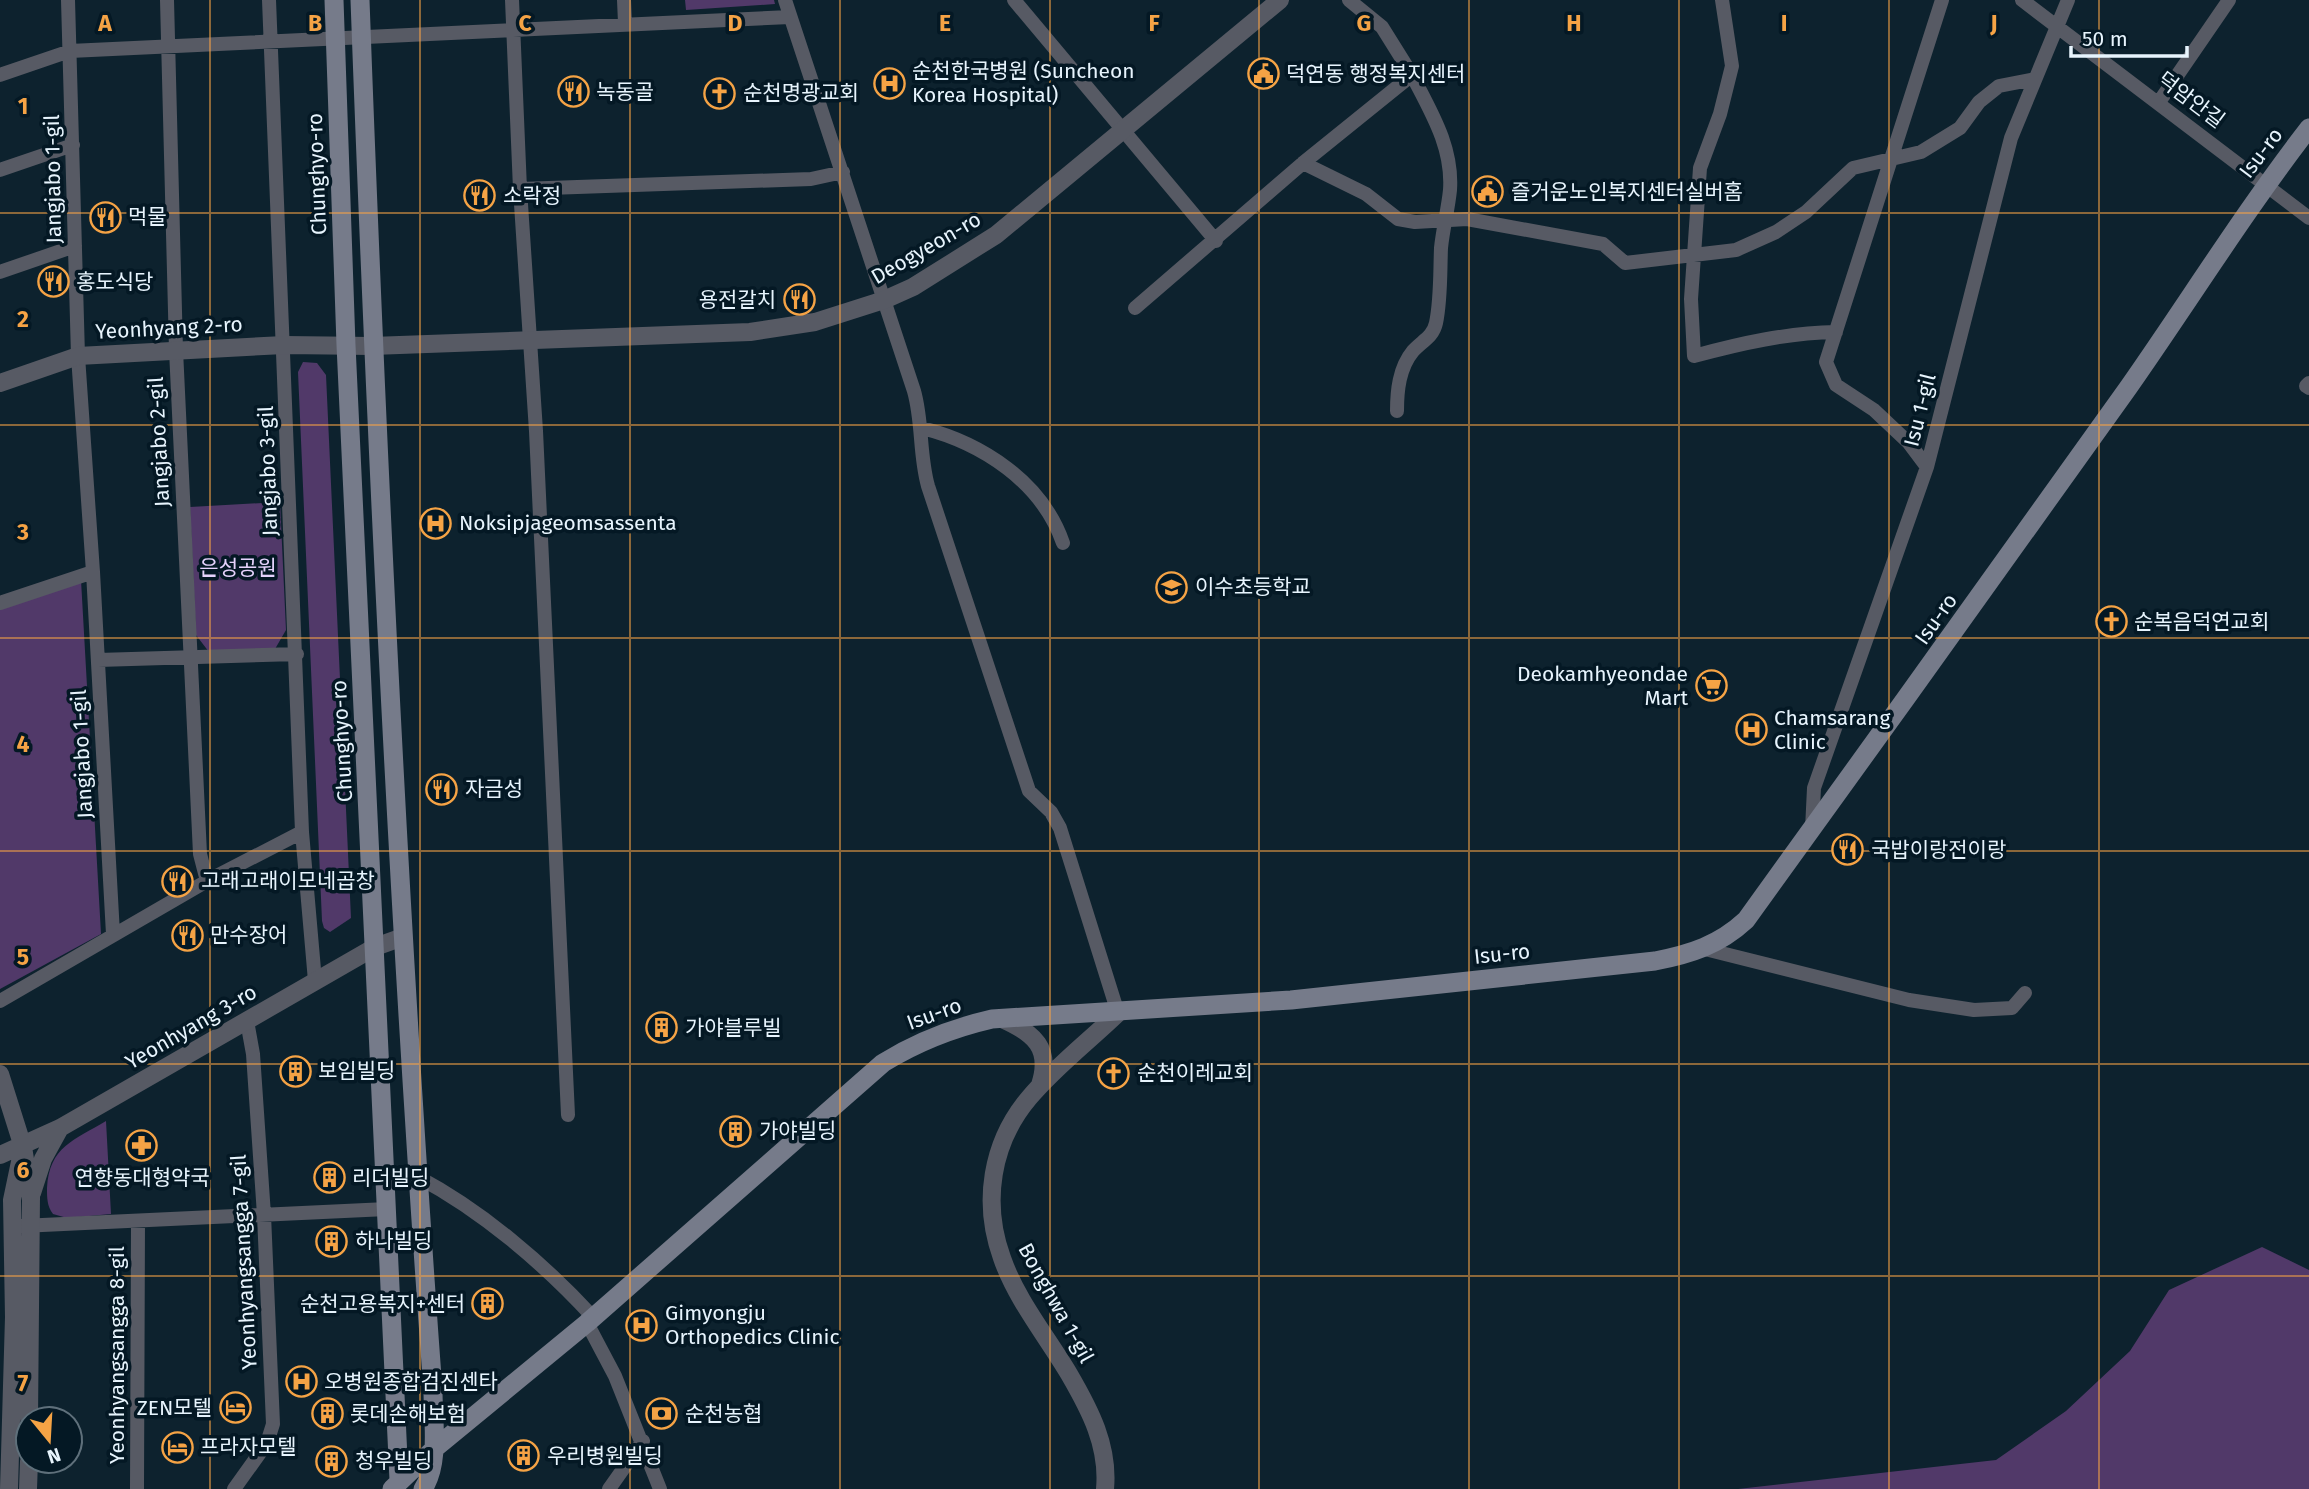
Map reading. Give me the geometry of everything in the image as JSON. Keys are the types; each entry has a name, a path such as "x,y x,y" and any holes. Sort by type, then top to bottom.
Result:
{"main road":[{"name":"Chunghyo-ro","path":"334,0 346,345 387,1209 395,1484"},
{"path":"360,0 372,346 403,937 433,1391 434,1449 427,1483 423,1489"},
{"name":"Isu-ro","path":"395,1484 589,1320 883,1063 936,1036 968,1025 1002,1019 1291,1000 1642,962 1705,949 1729,936 1746,920 1812,829 2133,380 2266,184 2309,128"},
{"path":"433,1391 446,1412 453,1417 474,1415"}],"street":[{"name":"Jangjabo 1-gil","path":"68,0 78,356 113,934"},
{"name":"Jangjabo 2-gil","path":"167,0 176,350 200,854 207,881"},
{"name":"Jangjabo 3-gil","path":"269,0 302,832 315,981"},
{"path":"512,0 520,189 538,457 568,1115"},
{"path":"624,0 625,23"},
{"path":"785,0 914,391 922,428 922,458 928,486 1029,791 1051,812 1060,828 1118,1013"},
{"path":"1014,0 1216,241"},
{"name":"Deogyeon-ro","path":"346,345 750,332 815,322 884,300 950,265 996,235 1280,0"},
{"path":"1349,0 1382,27 1412,75 1437,123 1450,169 1436,324 1428,339 1413,351 1405,364 1397,393 1397,411"},
{"path":"1722,0 1732,66 1720,114 1700,168 1691,299 1695,356 1750,341 1800,333 1836,332"},
{"path":"1927,467 1909,443 1874,410 1836,385 1829,375 1826,362 1942,0"},
{"name":"덕암안길","path":"2022,0 2309,218"},
{"name":"Isu 1-gil","path":"1812,829 1814,788 1927,467 2011,138 2068,0"},
{"path":"2159,102 2229,0"},
{"path":"0,75 71,51 790,17"},
{"path":"1135,308 1216,241 1303,163 1412,75"},
{"path":"1303,163 1366,194 1398,219 1415,222 1468,219 1603,244 1625,263 1736,250 1776,232 1806,212 1853,168 1921,152 1960,128 1979,102 1999,86 2035,79"},
{"path":"0,170 73,145"},
{"path":"520,189 811,179 843,172"},
{"path":"0,272 75,246"},
{"name":"Yeonhyang 2-ro","path":"0,383 78,356 284,345 346,345"},
{"path":"2309,383 2306,386 2309,388"},
{"path":"922,428 976,447 1021,479 1040,499 1063,543"},
{"path":"0,603 93,572"},
{"path":"98,660 297,654"},
{"path":"0,1001 207,881 302,832"},
{"name":"Yeonhyang 3-ro","path":"0,1154 23,1147 60,1128 375,947 403,937"},
{"path":"1705,949 1836,984 1975,1010 2012,1008 2025,993"},
{"name":"Bonghwa 1-gil","path":"1105,1489 1105,1455 1091,1412 1009,1274 995,1231 992,1175 1000,1142 1013,1118 1040,1085 1118,1013"},
{"path":"1002,1019 1027,1031 1040,1047 1045,1066 1040,1085"},
{"name":"Yeonhyangsangga 7-gil","path":"234,1489 267,1443 273,1424 264,1216 253,1054 247,1021"},
{"path":"0,1074 23,1147 31,1196"},
{"path":"9,1489 15,1329 23,1226 43,1159 60,1128"},
{"path":"23,1147 6,1196 23,1226"},
{"path":"418,1177 449,1194 559,1280 589,1320 608,1359 660,1489"},
{"name":"Yeonhyangsangga 8-gil","path":"23,1226 387,1209"},
{"name":"Yeonhyangsangga 8-gil","path":"138,1221 138,1489"},
{"path":"15,1329 27,1405"},
{"path":"609,1489 643,1441"}],"green space":[{"path":"685,0 774,0 775,4 686,10"},
{"path":"303,362 317,363 326,375 351,918 330,932 324,928 322,921 298,372"},
{"name":"은성공원","path":"280,502 286,630 275,649 209,652 196,635 190,507"},
{"path":"81,580 101,934 0,989 0,607"},
{"path":"106,1121 111,1214 67,1218 53,1214 48,1205 47,1192 49,1174 58,1154 65,1146"},
{"path":"2262,1247 2309,1270 2309,1489 1738,1489 1996,1460 2066,1411 2130,1351 2169,1290"}],"place":[{"name":"덕연동 행정복지센터","path":"1263,74"},
{"name":"순천한국병원 (Suncheon Korea Hospital)","path":"889,83"},
{"name":"녹동골","path":"573,92"},
{"name":"순천명광교회","path":"720,93"},
{"name":"즐거운노인복지센터실버홈","path":"1488,192"},
{"name":"소락정","path":"480,196"},
{"name":"먹물","path":"105,217"},
{"name":"홍도식당","path":"53,282"},
{"name":"용전갈치","path":"799,300"},
{"name":"Noksipjageomsassenta","path":"436,523"},
{"name":"이수초등학교","path":"1172,587"},
{"name":"순복음덕연교회","path":"2111,622"},
{"name":"Deokamhyeondae Mart","path":"1711,686"},
{"name":"Chamsarang Clinic","path":"1751,730"},
{"name":"자금성","path":"442,789"},
{"name":"국밥이랑전이랑","path":"1848,850"},
{"name":"고래고래이모네곱창","path":"178,881"},
{"name":"만수장어","path":"187,935"},
{"name":"가야블루빌","path":"662,1028"},
{"name":"보임빌딩","path":"295,1071"},
{"name":"순천이레교회","path":"1114,1073"},
{"name":"가야빌딩","path":"736,1131"},
{"name":"연향동대형약국","path":"142,1146"},
{"name":"리더빌딩","path":"329,1178"},
{"name":"하나빌딩","path":"332,1241"},
{"name":"순천고용복지+센터","path":"488,1304"},
{"name":"Gimyongju Orthopedics Clinic","path":"642,1325"},
{"name":"오병원종합검진센타","path":"301,1382"},
{"name":"ZEN모텔","path":"235,1408"},
{"name":"롯데손해보험","path":"327,1414"},
{"name":"순천농협","path":"662,1414"},
{"name":"프라자모텔","path":"177,1447"},
{"name":"우리병원빌딩","path":"524,1456"},
{"name":"청우빌딩","path":"332,1461"}]}
